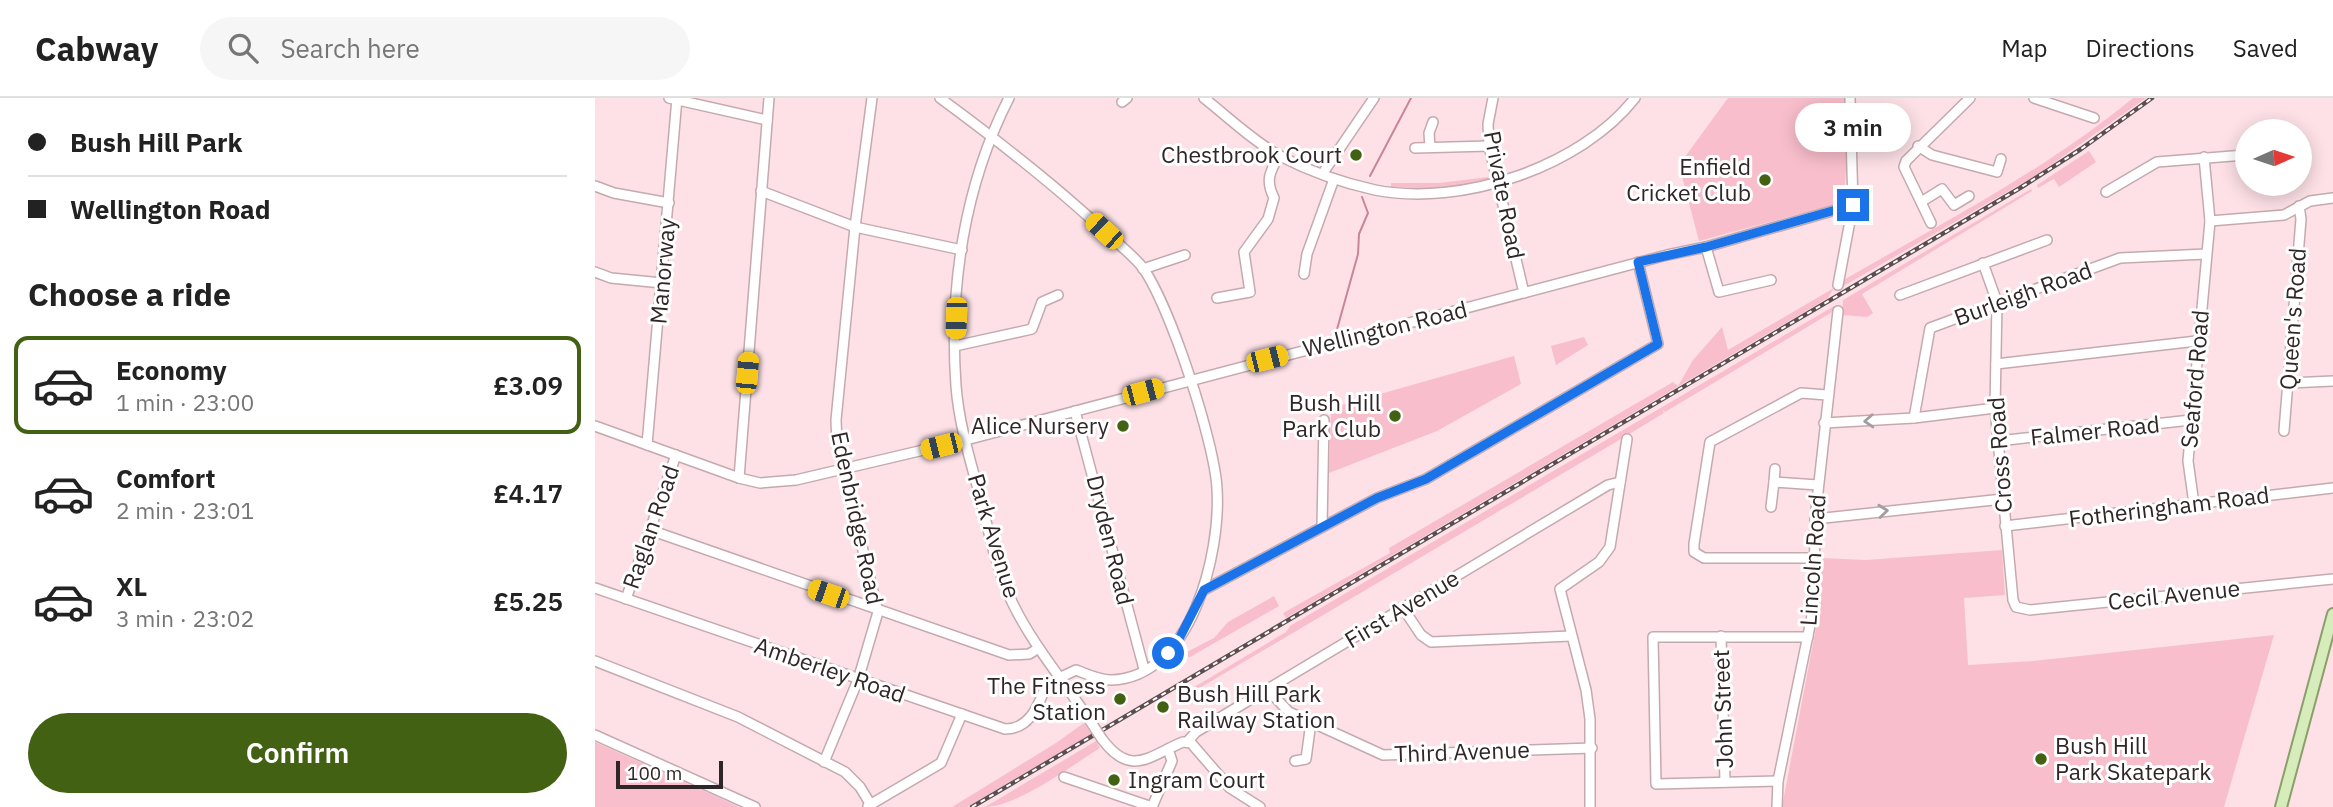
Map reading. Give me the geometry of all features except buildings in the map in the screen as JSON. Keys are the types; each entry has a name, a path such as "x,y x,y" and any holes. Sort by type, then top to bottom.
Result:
{"main road":[{"path":"2281,807 2327,655 2333,614"}],"street":[{"path":"739,478 769,98"},
{"name":"Edenbridge Road","path":"824,762 859,680 879,612 844,470 836,421 855,227 872,98"},
{"path":"940,98 1077,205 1143,269 1171,326 1208,442 1217,488 1215,542 1204,590 1179,639 1168,653 1144,669 1114,680 1076,670 1059,678"},
{"name":"Park Avenue","path":"1009,98 990,135 972,189 962,250 955,346 957,388 966,440 1002,576 1012,603 1059,678"},
{"path":"1204,98 1279,155 1333,179 1376,190 1435,192 1499,182 1574,150 1619,118 1635,98"},
{"path":"1323,173 1374,98"},
{"name":"Private Road","path":"1493,98 1488,124 1489,146 1524,293"},
{"path":"1838,285 1853,205 1850,98"},
{"path":"1931,223 1904,167 1918,146 1970,98"},
{"path":"2033,98 2094,118"},
{"path":"675,99 767,120"},
{"name":"Manorway","path":"647,444 669,203 675,99"},
{"path":"1430,147 1429,133 1433,122"},
{"path":"1415,148 1489,146"},
{"path":"1918,146 1932,155 1997,172 2001,159"},
{"path":"1217,298 1250,292 1244,252 1268,219 1274,198 1268,185 1268,175 1279,155"},
{"path":"2106,192 2157,162 2235,155"},
{"name":"Seaford Road","path":"2194,504 2188,461 2210,221 2204,157"},
{"path":"1304,274 1310,243 1333,179"},
{"path":"595,186 614,193 669,203"},
{"path":"1921,202 1942,189 1954,205 1969,196"},
{"path":"761,191 855,227 962,250"},
{"path":"2210,221 2289,213 2310,201 2333,198"},
{"name":"Wellington Road","path":"595,426 739,478 760,483 778,483 966,440 1189,379 1638,262 1706,247 1853,205"},
{"name":"Queen's Road","path":"2284,431 2301,219 2298,206"},
{"path":"1900,295 2047,240"},
{"path":"1706,247 1719,292 1771,280"},
{"name":"Burleigh Road","path":"1914,418 1930,328 2120,258 2206,254"},
{"path":"1143,269 1185,255"},
{"path":"1204,590 1377,498 1426,479 1658,344 1638,262"},
{"path":"1983,263 1997,302"},
{"path":"595,272 611,278 662,283"},
{"path":"955,346 1032,329 1042,302 1058,295"},
{"name":"Cross Road","path":"1997,302 1995,408 2005,526 2016,607"},
{"name":"Lincoln Road","path":"1777,807 1778,781 1814,606 1815,519 1838,312"},
{"path":"1996,363 2197,341"},
{"path":"2289,383 2333,382"},
{"path":"1815,558 1699,558 1694,552 1694,544 1710,442 1801,393 1827,395"},
{"path":"1824,423 1914,418 1995,408"},
{"name":"Dryden Road","path":"1075,411 1144,669"},
{"name":"Falmer Road","path":"1998,441 2192,420"},
{"path":"1322,424 1322,527"},
{"path":"1590,807 1592,748 1586,690 1560,589 1605,556 1612,537 1627,439"},
{"name":"Raglan Road","path":"626,598 675,455"},
{"path":"1771,507 1775,469"},
{"name":"First Avenue","path":"1059,678 1117,756 1129,760 1149,760 1187,742 1196,732 1608,485 1620,482"},
{"path":"1774,482 1818,485"},
{"name":"Fotheringham Road","path":"2005,526 2333,488"},
{"path":"1815,519 2003,499"},
{"path":"650,530 879,612 1009,655 1029,654 1039,648"},
{"name":"Cecil Avenue","path":"2016,607 2030,610 2333,579"},
{"name":"Amberley Road","path":"595,588 994,726 1012,729 1029,719 1046,686"},
{"path":"1403,608 1422,635 1431,642 1571,636"},
{"name":"John Street","path":"1721,636 1725,782"},
{"path":"1778,781 1656,784 1653,637 1808,637"},
{"path":"595,661 738,717 845,772 860,787 869,806 941,763 962,714"},
{"name":"Third Avenue","path":"1268,690 1282,708 1383,755 1592,748"},
{"path":"1295,761 1306,760 1311,722"},
{"path":"595,735 755,807"},
{"path":"1187,742 1199,750 1230,788 1260,807"},
{"path":"1064,777 1152,807 1173,761 1168,749"}],"shaded area":[{"name":"Enfield Cricket Club","path":"1728,98 1844,98 1847,154 1844,202 1699,241 1679,165"},
{"path":"2133,98 2146,98 2035,176 1840,288 1842,281 1955,217 2065,149"},
{"path":"2089,151 2096,162 2059,187 2054,179 2038,188 2037,185"},
{"path":"1488,177 1489,182 1439,189 1391,187 1391,183 1439,183"},
{"path":"2031,189 2032,191 1862,294 1873,313 1867,317 1842,315 1843,300"},
{"path":"1834,288 1828,298 1286,618 1283,613 1390,553 1389,548 1673,382 1678,386 1693,360 1722,327 1728,350"},
{"path":"1834,306 1834,311 1665,412 1662,409 1664,413 1621,439 1193,692 1191,689 1286,632 1290,626"},
{"path":"1584,337 1588,345 1556,365 1551,346"},
{"name":"Bush Hill Park Club","path":"1514,356 1521,384 1437,431 1329,473 1331,408"},
{"path":"2002,550 2005,595 1964,598 1968,665 2033,661 2274,635 2224,807 1782,807 1821,601 1821,558 1866,560"},
{"path":"1274,596 1279,606 1190,657 1184,657 1183,654 1214,638 1228,622"},
{"path":"1084,723 1092,734 967,807 952,807 1056,743"},
{"path":"1096,741 1100,748 1044,784 1012,800 985,807"},
{"path":"595,742 724,800 739,807 595,807"}],"waterway":[{"path":"1370,176 1411,98"},
{"path":"1336,333 1358,254 1359,234 1368,213 1362,197"}],"railway":[{"path":"972,807 2020,188 2081,149 2152,98"}],"place":[{"name":"Chestbrook Court","path":"1356,155"},
{"name":"Enfield Cricket Club","path":"1765,180"},
{"name":"Bush Hill Park Club","path":"1395,416"},
{"name":"Alice Nursery","path":"1123,426"},
{"name":"The Fitness Station","path":"1120,699"},
{"name":"Bush Hill Park Railway Station","path":"1163,707"},
{"name":"Bush Hill Park Skatepark","path":"2041,759"},
{"name":"Ingram Court","path":"1114,780"}],"route":[{"path":"1168,653 1179,639 1204,590 1377,498 1426,479 1658,344 1638,262 1706,247 1853,205"}]}
